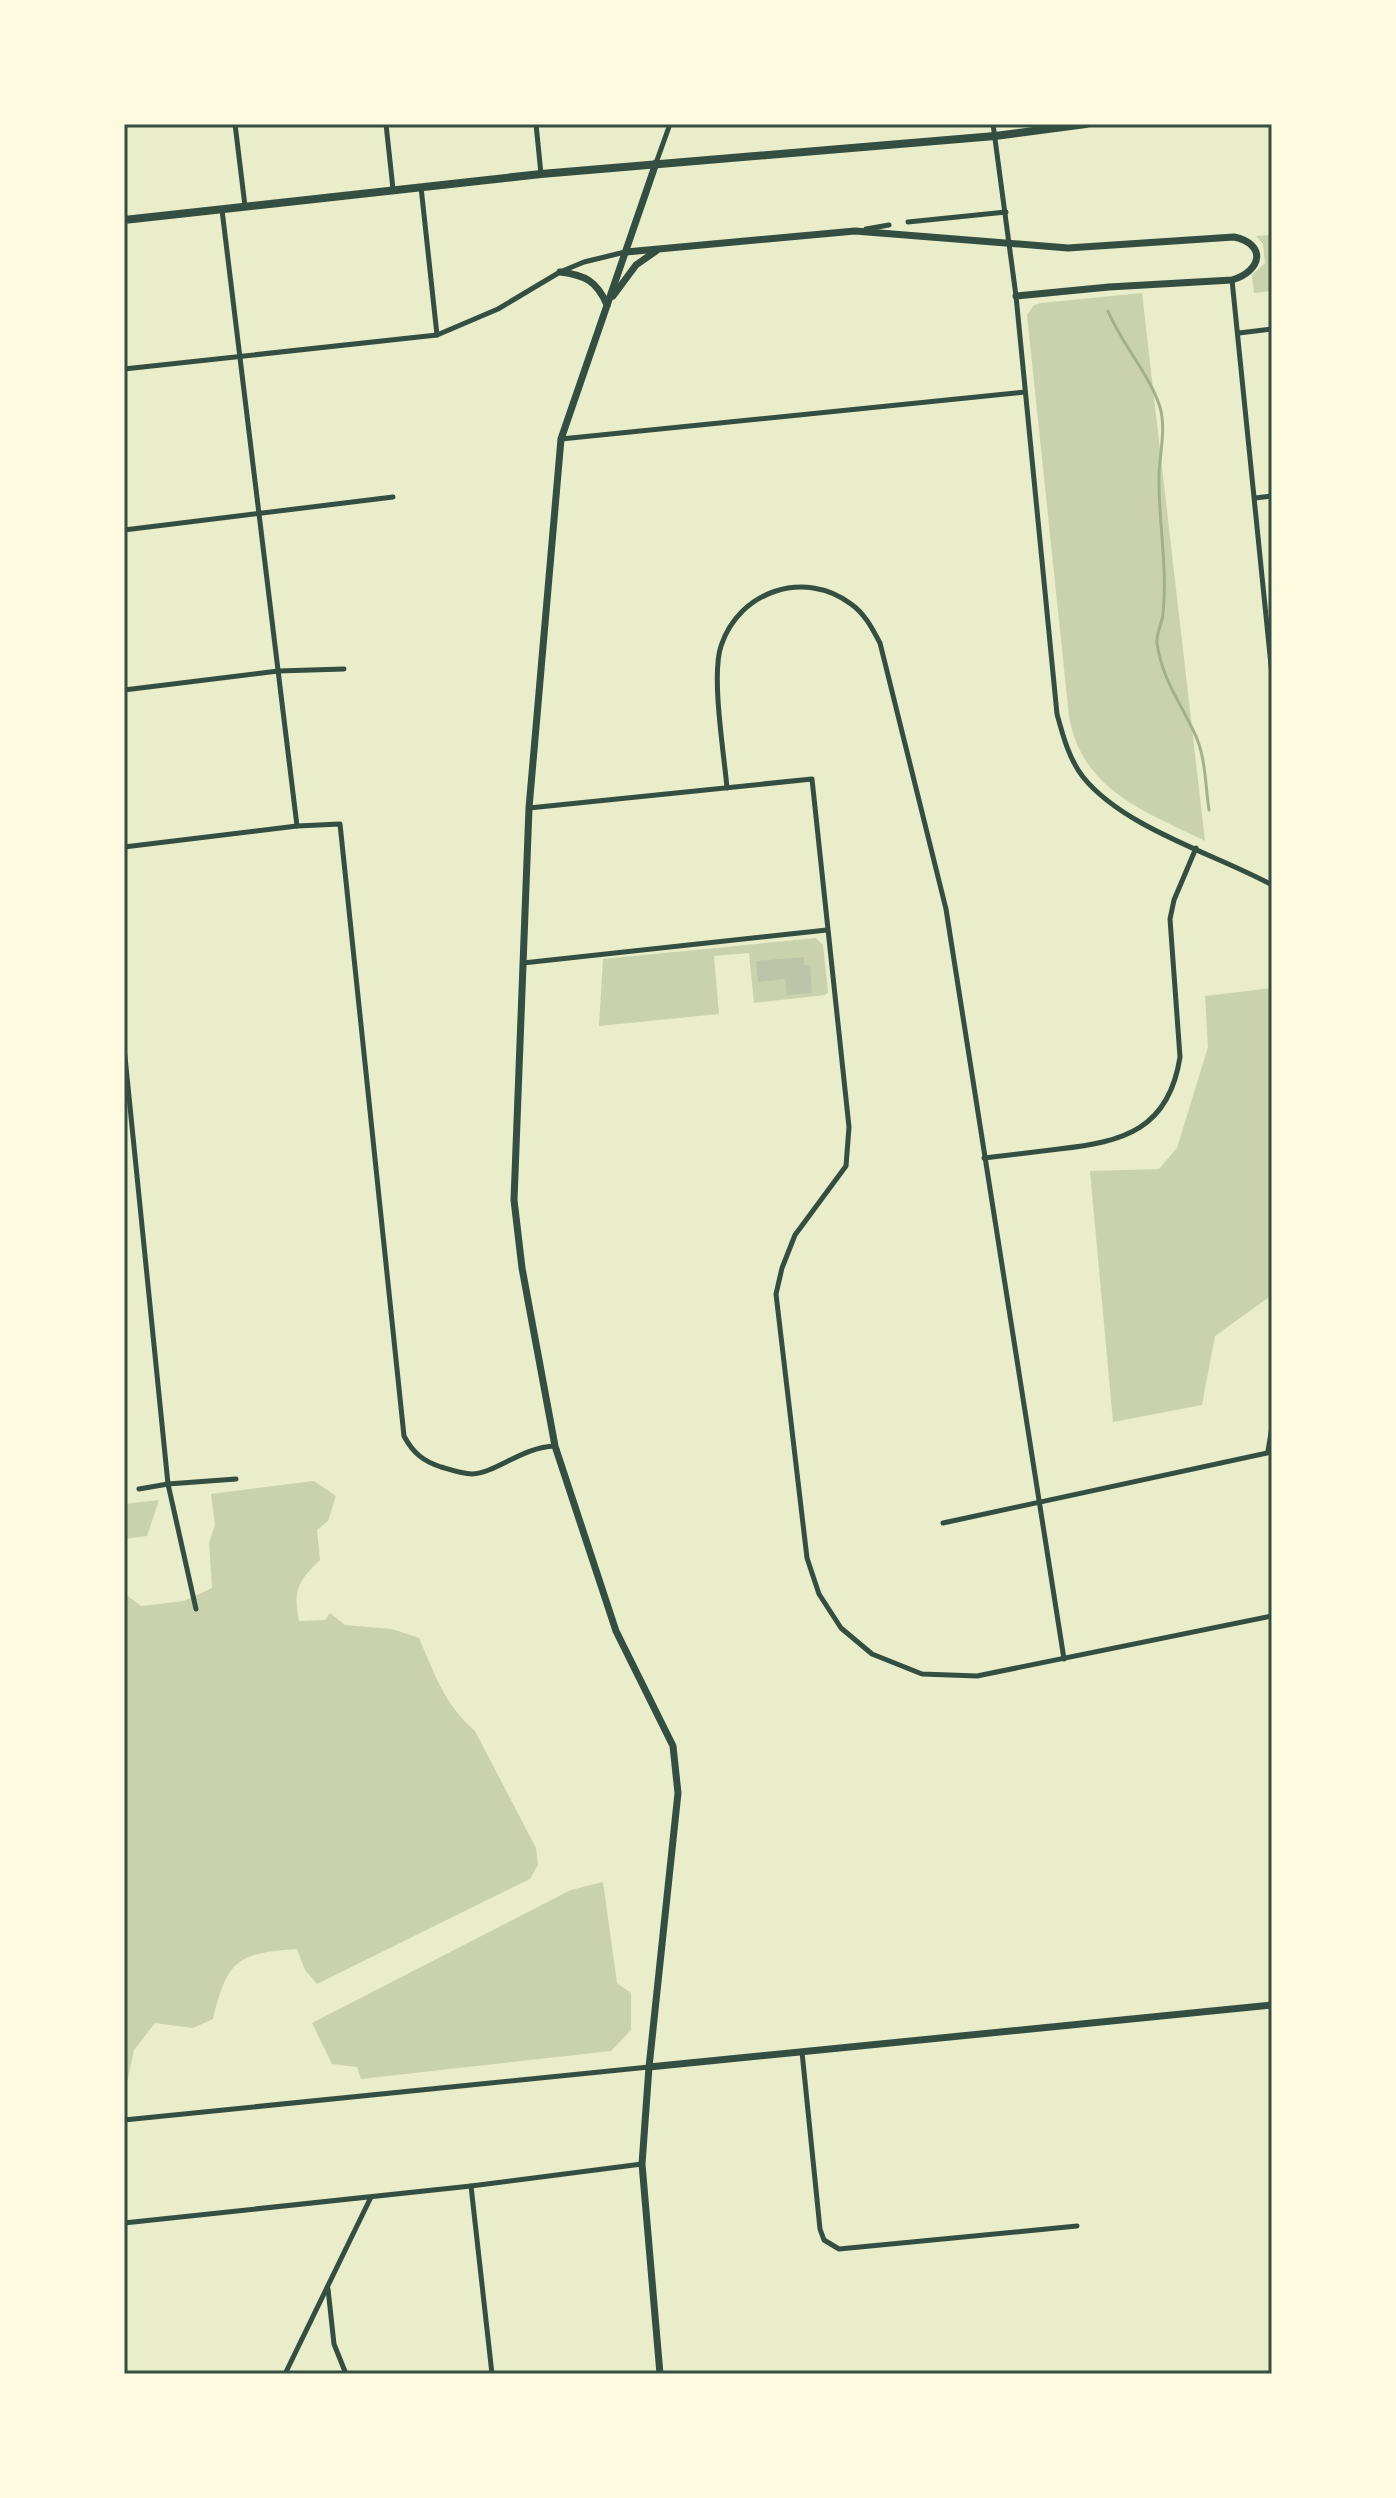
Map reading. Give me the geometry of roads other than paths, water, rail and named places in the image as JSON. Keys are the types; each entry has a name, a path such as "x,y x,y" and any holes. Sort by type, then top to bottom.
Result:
{"main road":[{"path":"124,220 541,174 995,136 1086,124"}],"street":[{"path":"235,124 245,206"},
{"path":"386,124 393,189"},
{"path":"536,124 541,174"},
{"path":"660,2374 642,2164 678,1778 673,1746 616,1631 555,1446 515,1221 529,808 561,439 670,124"},
{"path":"993,124 1016,296 1057,714 1064,740 1082,776 1100,794 1134,818 1272,885"},
{"path":"421,186 437,335"},
{"path":"222,209 297,826"},
{"path":"908,222 1006,212"},
{"path":"124,369 437,335 498,309 560,272 584,262 626,252 855,231 889,225"},
{"path":"855,231 1068,248 1234,237 1246,240 1255,248 1257,259 1244,276 1232,280 1016,296"},
{"path":"607,305 636,265 659,249"},
{"path":"560,272 585,276 596,284 607,305"},
{"path":"1232,280 1272,675"},
{"path":"1239,333 1272,329"},
{"path":"561,439 1025,392"},
{"path":"1255,498 1272,496"},
{"path":"124,530 393,497"},
{"path":"727,788 718,676 720,649 730,625 750,603 793,585 818,587 853,605 869,622 880,643 946,909 1064,1659"},
{"path":"124,690 278,671 344,669"},
{"path":"529,808 812,779 849,1106 846,1166 795,1235 776,1294 807,1558 819,1594 841,1628 872,1654 922,1674 977,1676 1272,1616"},
{"path":"124,847 297,826 340,824 404,1436 413,1452 430,1463 470,1474 482,1472 525,1451 555,1446"},
{"path":"984,1158 1095,1145 1133,1133 1163,1106 1177,1076 1180,1057 1170,919 1174,900 1196,848"},
{"path":"523,963 827,930"},
{"path":"124,1047 168,1484 196,1609"},
{"path":"943,1523 1270,1452 1272,1427"},
{"path":"139,1489 236,1479"},
{"path":"124,2120 1272,2005"},
{"path":"802,2052 820,2229 824,2240 839,2249 1077,2226"},
{"path":"124,2223 471,2186 642,2164"},
{"path":"471,2186 492,2374"},
{"path":"285,2374 372,2196"},
{"path":"328,2288 334,2344 346,2374"}],"waterway":[{"path":"1108,311 1149,382 1162,415 1159,491 1164,597 1157,643 1167,679 1198,741 1209,810"}]}
